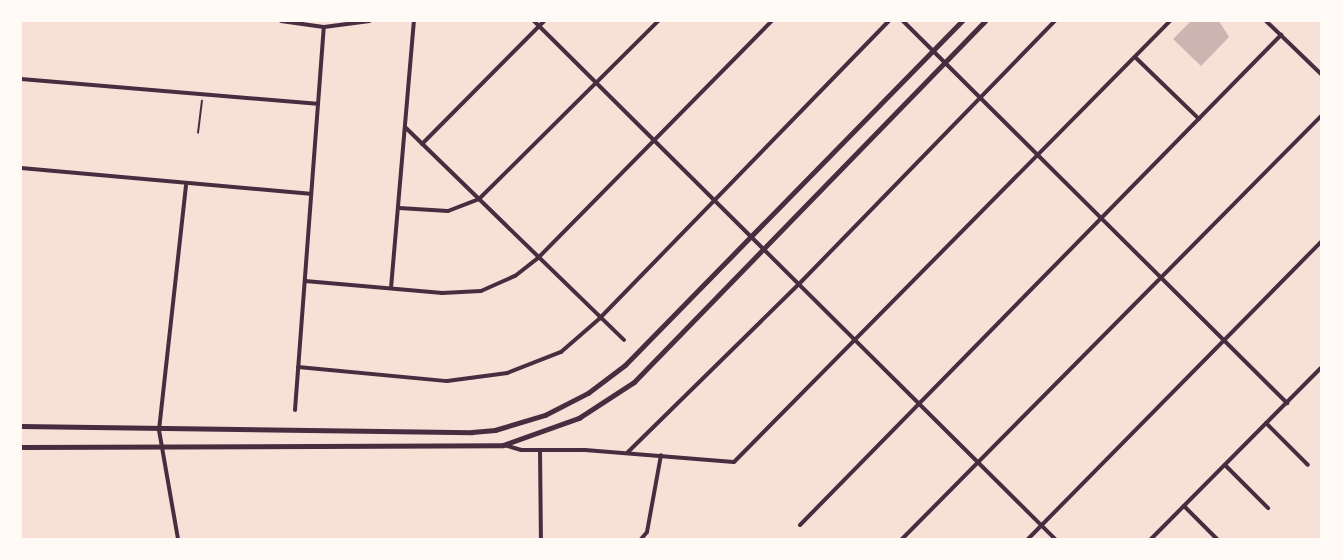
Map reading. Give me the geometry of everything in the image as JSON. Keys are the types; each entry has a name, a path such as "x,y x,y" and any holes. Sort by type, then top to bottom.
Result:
{"street":[{"path":"281,21 324,27 370,21"},
{"path":"391,288 414,21"},
{"path":"534,21 1055,539"},
{"path":"422,144 544,21"},
{"path":"399,208 448,211 479,199 658,21"},
{"path":"305,281 442,293 481,291 514,276 538,258 772,21"},
{"path":"298,367 447,381 507,373 561,352 599,319 889,21"},
{"path":"903,21 981,95 1287,403"},
{"path":"21,426 159,430 472,432 495,430 545,415 588,393 625,365 753,238 962,21"},
{"path":"503,445 579,418 634,382 985,21"},
{"path":"628,453 800,284 1055,21"},
{"path":"21,447 503,445 540,450 661,455 734,462 1170,21"},
{"path":"1266,21 1321,74"},
{"path":"294,410 324,27"},
{"path":"800,525 1281,35"},
{"path":"1135,57 1199,119"},
{"path":"21,79 317,104"},
{"path":"902,539 1321,116"},
{"path":"406,128 599,319 624,340"},
{"path":"21,168 186,185 310,194"},
{"path":"178,539 159,447 159,430 186,185"},
{"path":"1028,539 1225,342 1321,242"},
{"path":"1151,539 1321,368"},
{"path":"1266,423 1308,465"},
{"path":"540,450 541,539"},
{"path":"640,539 647,532 661,455"},
{"path":"1225,465 1268,508"},
{"path":"1184,506 1216,539"}],"path":[{"path":"198,133 203,94"}],"building":[{"path":"1191,21 1219,21 1229,37 1201,66 1173,39"}]}
